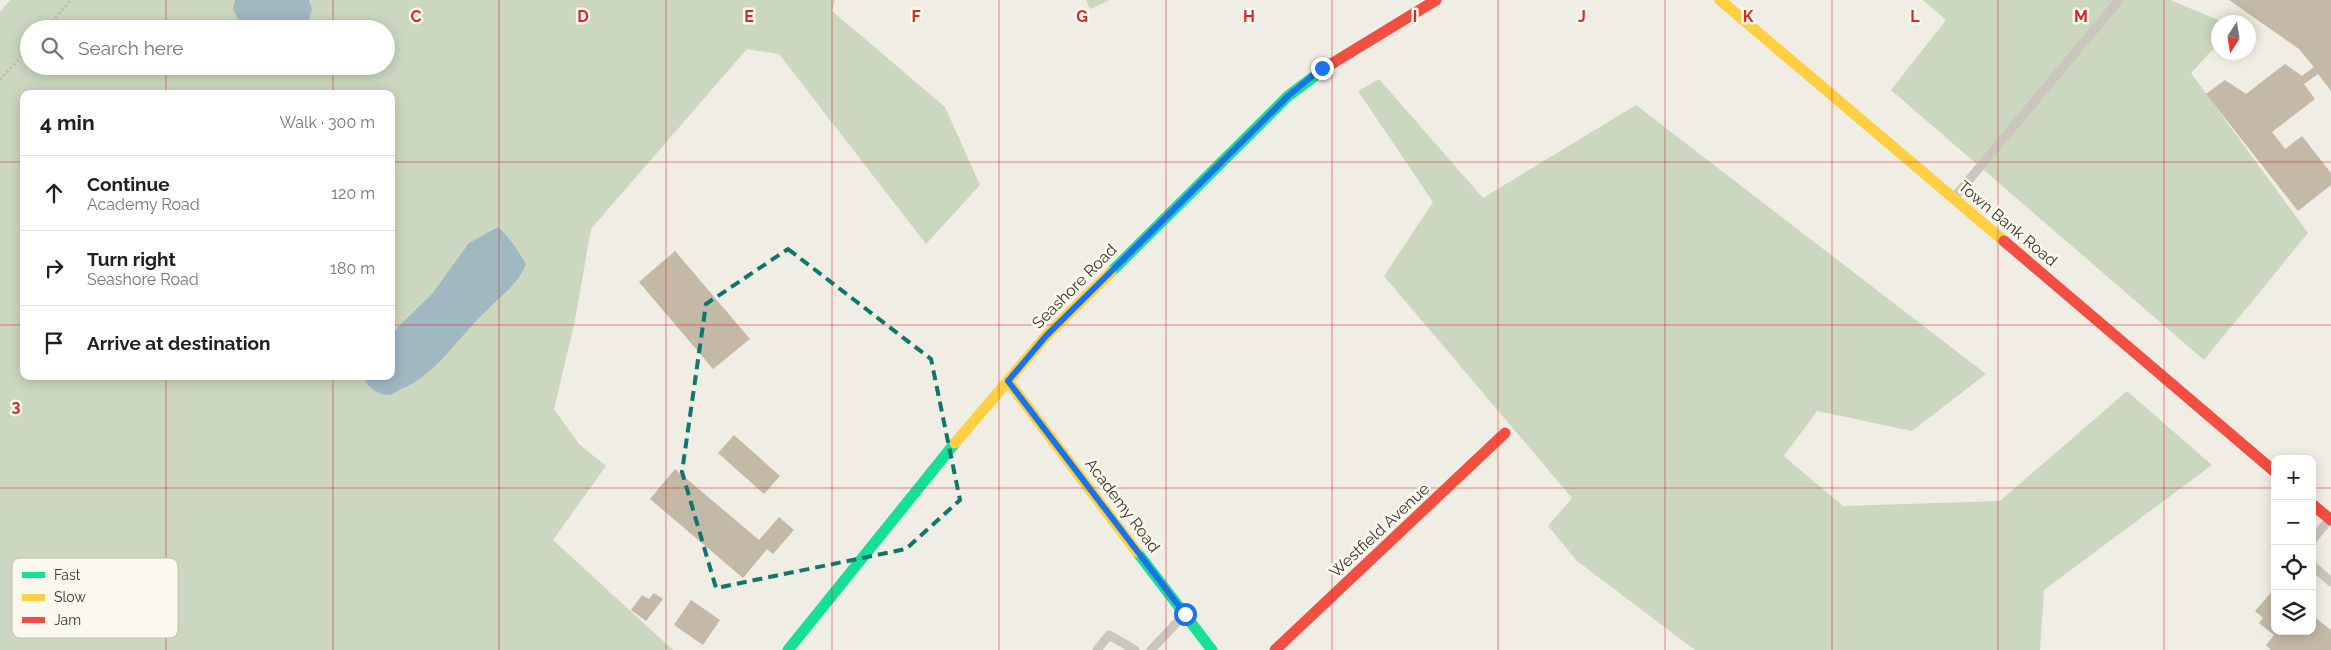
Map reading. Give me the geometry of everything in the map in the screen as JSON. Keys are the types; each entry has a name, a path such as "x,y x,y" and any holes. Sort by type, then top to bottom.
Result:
{"street":[{"name":"Seashore Road","path":"788,650 950,448 1046,336 1288,96 1322,68 1359,44 1436,0"},
{"name":"Town Bank Road","path":"1720,0 2271,469"},
{"name":"Academy Road","path":"1008,381 1212,650"},
{"name":"Westfield Avenue","path":"1275,650 1505,433"},
{"path":"2316,508 2330,520"}],"lane":[{"path":"1954,198 2119,0"},
{"path":"2316,536 2330,520"},
{"path":"2316,569 2331,582"},
{"path":"1151,650 1185,614"},
{"path":"1097,650 1109,635 1135,650"}],"path":[{"path":"53,20 71,0"},
{"path":"0,80 20,58"}],"highlighted area":[{"path":"788,249 931,359 960,500 906,549 716,588 682,472 706,304"}],"green space":[{"path":"10,0 835,0 832,11 945,107 980,185 926,244 779,54 747,49 591,229 574,325 554,409 579,444 606,466 553,540 673,650 0,650 0,12"},
{"path":"1086,0 1110,0 1090,9"},
{"path":"1923,0 2170,0 2211,17 2211,52 2191,73 2308,233 2204,360 1891,90 1946,20"},
{"path":"1379,79 1483,198 1636,105 1986,374 1912,431 1817,411 1784,456 1843,506 2000,501 2127,391 2212,465 2044,590 2040,650 1695,650 1577,561 1548,526 1572,498 1384,276 1433,202 1358,91"}],"water":[{"path":"235,0 309,0 312,9 309,20 238,20 233,9"},
{"path":"498,227 514,245 526,265 518,279 508,290 476,321 446,355 424,375 412,384 390,395 384,395 373,389 365,380 395,380 395,331 432,294 469,243"}],"building":[{"path":"2229,0 2331,0 2331,91 2318,74 2304,84 2315,99 2272,132 2285,149 2302,136 2331,173 2331,185 2298,211 2206,94 2225,80 2246,94 2285,64 2302,76 2314,67 2299,49 2256,19 2256,15 2250,15"},
{"path":"675,251 750,339 713,369 639,282"},
{"path":"734,435 780,476 764,494 718,453"},
{"path":"675,469 759,540 779,517 794,530 773,554 767,549 743,578 650,499"},
{"path":"654,593 663,599 646,621 631,610 642,595 649,599"},
{"path":"2271,593 2271,633 2259,623 2263,618 2255,611"},
{"path":"691,600 720,620 703,645 674,625"},
{"path":"2316,618 2331,630 2331,650 2271,650 2266,645 2274,635 2316,635"}],"traffic: fast":[{"path":"1111,272 1288,96 1328,66"},
{"path":"788,650 955,443"},
{"path":"1137,552 1212,650"}],"traffic: slow":[{"path":"1720,0 2004,241"},
{"path":"955,443 1046,336 1111,272"},
{"path":"1008,381 1137,552"}],"traffic: jam":[{"path":"1328,66 1436,0"},
{"path":"2004,241 2271,469"},
{"path":"1275,650 1505,433"},
{"path":"2316,507 2331,520"}],"route":[{"path":"1185,614 1008,381 1046,336 1288,96 1322,68"}]}
